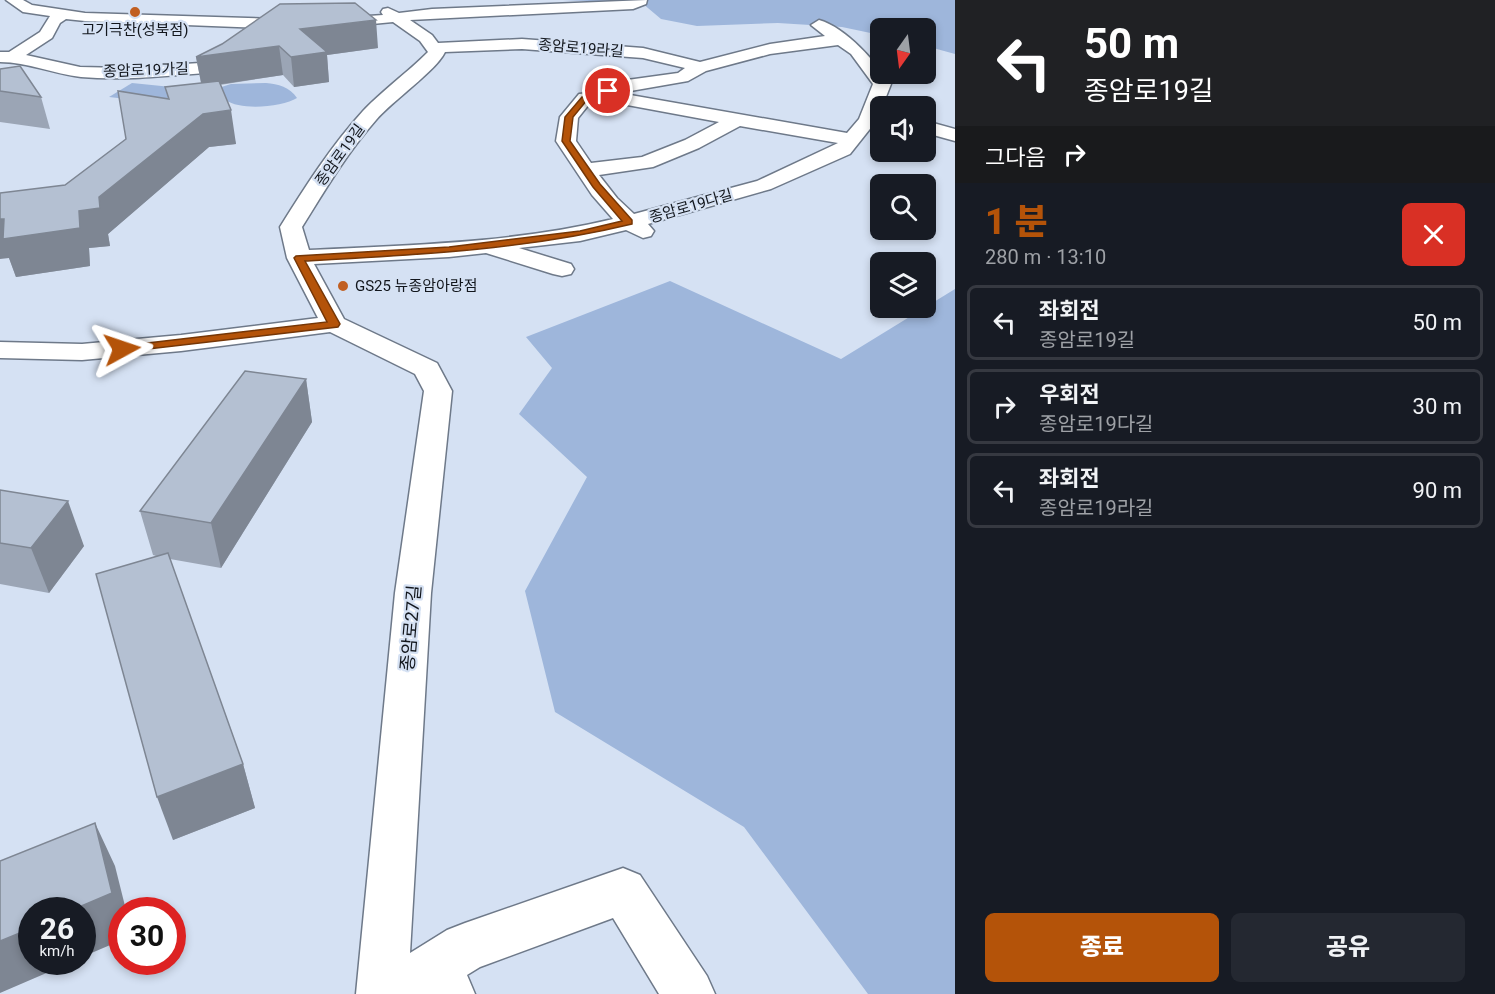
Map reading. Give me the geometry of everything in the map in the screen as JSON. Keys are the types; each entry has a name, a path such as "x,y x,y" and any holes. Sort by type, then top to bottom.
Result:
{"street":[{"path":"13,0 28,9 62,15 310,25 488,9 633,5 641,1"},
{"path":"374,4 400,18 426,38 434,48"},
{"path":"6,57 47,35 52,21 62,15"},
{"path":"159,36 188,21"},
{"name":"종암로19가길","path":"6,57 80,72 124,73 219,68 278,24"},
{"name":"종암로19다길","path":"819,25 857,51 882,84 879,96"},
{"path":"700,67 798,42 841,40"},
{"name":"종암로19라길","path":"434,48 522,44 643,53 700,67"},
{"name":"종암로19길","path":"334,324 299,258 291,227 325,174 370,115 417,74 437,52 434,48"},
{"name":"종암로19라길","path":"611,98 608,91 620,86 682,77 700,67"},
{"path":"657,238 628,222 566,141 569,117 585,98 611,98 852,140"},
{"path":"586,170 646,163 692,144 736,120"},
{"name":"종암로19다길","path":"299,258 449,250 580,234 764,185 843,150 870,124"},
{"path":"936,130 955,135"},
{"name":"종암로19다길","path":"483,246 562,269"},
{"path":"0,350 82,352 182,344 334,324"},
{"name":"종암로27길","path":"334,324 427,369 438,391 413,593 382,994"},
{"path":"390,994 442,980 465,948 623,891 689,994"}],"shaded area":[{"path":"563,0 955,0 955,54 936,49 936,18 870,18 870,33 842,27 778,23 697,26 661,19 642,3"},
{"path":"132,83 191,89 170,104 109,97"},
{"path":"266,83 283,87 297,98 282,104 241,106 226,100 215,89 231,84"},
{"path":"670,281 841,359 908,318 936,318 936,301 955,289 955,994 868,994 744,827 555,712 525,591 587,477 519,414 552,368 526,337"}],"building":[{"path":"355,3 376,20 300,29 327,52 291,57 279,46 196,57 222,44 280,4"},
{"path":"20,66 41,97 0,91 0,69"},
{"path":"219,81 231,110 203,114 99,197 100,208 79,211 80,228 3,239 4,219 0,219 0,193 65,185 126,139 118,91 169,99 165,87"},
{"path":"245,371 306,379 211,523 140,511"},
{"path":"0,490 68,501 31,548 0,543"},
{"path":"168,553 243,764 157,797 96,574"},
{"path":"95,823 112,893 96,900 96,897 18,897 18,934 0,941 0,861"}],"place":[{"name":"고기극찬(성북점)","path":"135,12"},
{"name":"GS25 뉴종암아랑점","path":"343,286"}],"route":[{"path":"122,349 182,344 334,324 299,258 449,250 580,234 628,222 597,185 566,141 569,117 585,98 611,98 608,91"}]}
